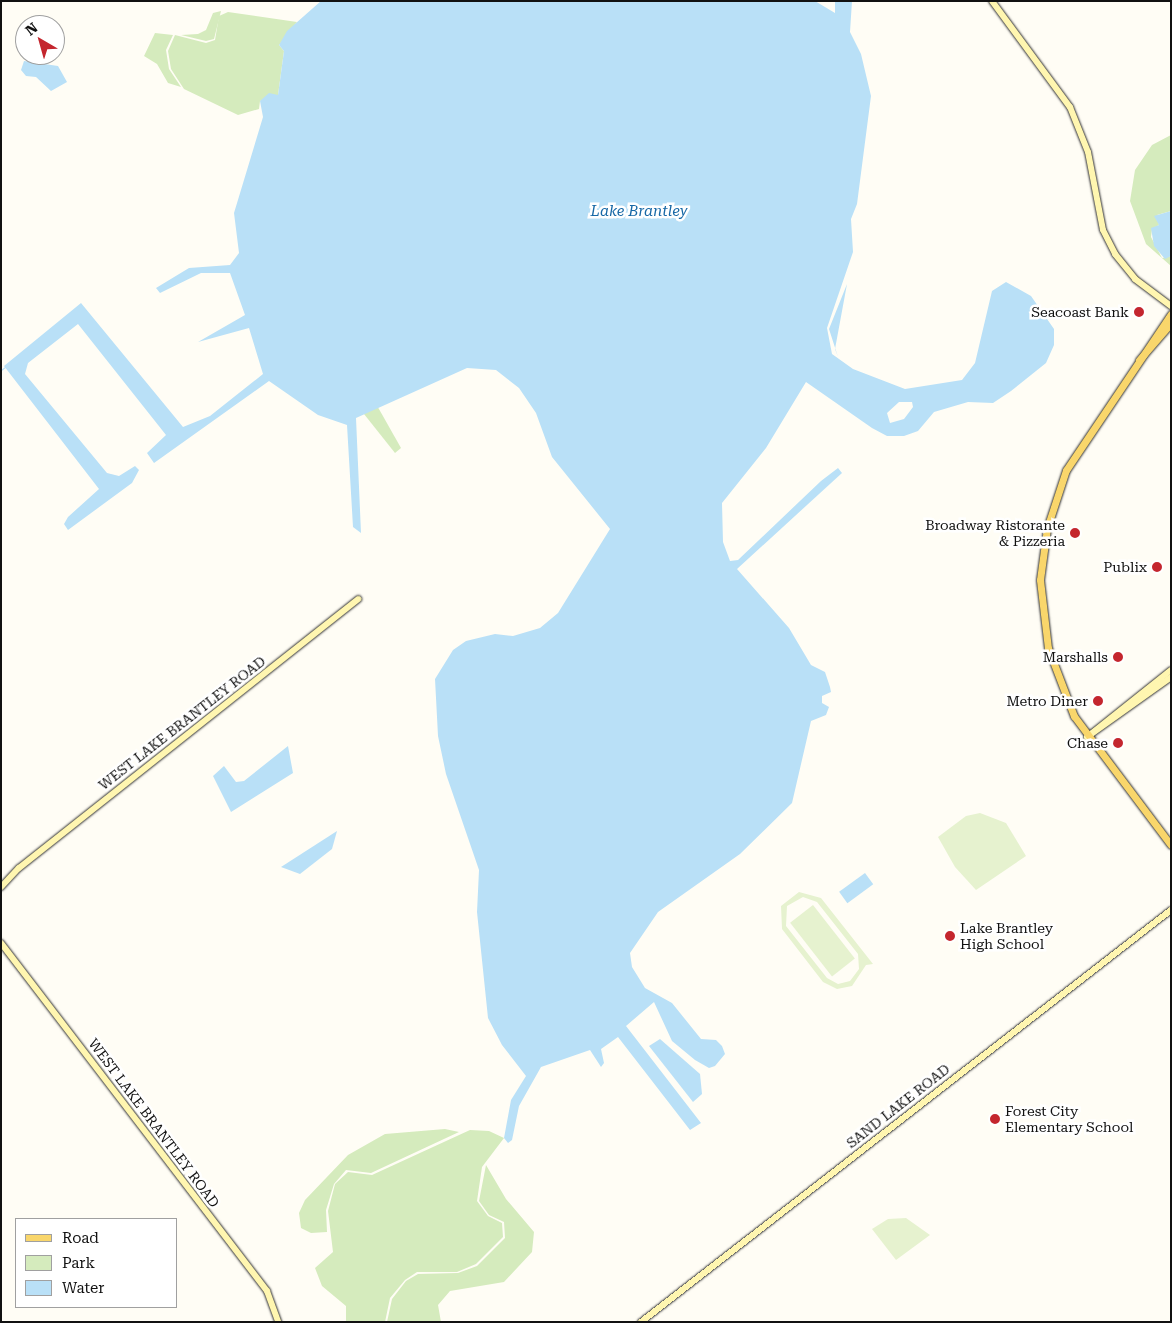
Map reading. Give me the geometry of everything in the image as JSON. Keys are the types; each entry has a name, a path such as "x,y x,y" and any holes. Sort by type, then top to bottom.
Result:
{"main road":[{"path":"1171,314 1066,470 1043,545 1041,600 1048,648 1065,697 1087,737 1171,845"},
{"path":"1139,361 1171,323"}],"street":[{"path":"992,1 1070,107 1088,152 1101,223 1115,254 1135,279 1171,306"},
{"name":"WEST LAKE BRANTLEY ROAD","path":"1,887 19,868 358,599"},
{"path":"1087,737 1171,670"},
{"path":"1087,737 1171,677"},
{"name":"SAND LAKE ROAD","path":"641,1322 1171,910"},
{"name":"WEST LAKE BRANTLEY ROAD","path":"1,943 267,1291 278,1322"}],"green space":[{"path":"221,11 214,39 206,41 181,35 198,34 206,30 213,13"},
{"path":"228,12 297,22 279,45 284,51 278,95 260,101 259,109 238,115 184,89 171,69 168,51 175,35 206,43 215,40 219,16"},
{"path":"155,33 173,35 166,50 169,69 181,87 168,83 157,64 144,56"},
{"path":"1171,135 1171,211 1157,215 1159,225 1152,229 1151,237 1162,258 1171,256 1171,266 1146,244 1130,201 1135,170 1152,145"},
{"path":"375,402 401,448 395,453 360,409"},
{"path":"980,813 1006,823 1026,856 976,890 955,867 938,837 966,816"},
{"path":"799,892 821,898 873,964 866,965 852,986 837,989 823,982 782,929 781,906","holes":["803,897 817,902 858,954 859,969 850,981 838,984 827,978 786,926 787,906"]},
{"path":"813,905 855,959 832,976 790,923"},
{"path":"445,1129 459,1132 371,1173 346,1170 334,1184 326,1210 327,1232 311,1233 301,1228 299,1213 305,1200 348,1155 385,1134"},
{"path":"470,1130 489,1131 504,1138 482,1167 477,1201 488,1216 502,1223 503,1237 476,1264 457,1272 417,1272 405,1280 390,1298 385,1322 346,1322 346,1306 322,1286 315,1268 333,1252 328,1211 335,1184 348,1172 372,1175"},
{"path":"486,1165 506,1199 534,1232 532,1252 504,1282 450,1291 438,1305 441,1322 387,1322 392,1299 406,1281 418,1274 458,1273 477,1266 505,1238 504,1222 489,1215 479,1201"},
{"path":"906,1218 930,1235 896,1260 872,1229 888,1219"}],"water":[{"name":"Lake Brantley","path":"321,1 815,1 835,13 835,1 852,1 850,32 861,54 871,96 857,204 851,219 853,252 827,328 832,354 853,369 905,389 962,380 975,363 992,291 1006,282 1031,296 1054,329 1054,345 1046,363 1011,391 993,403 968,402 934,412 918,431 904,436 887,436 872,428 806,382 766,448 722,503 723,542 730,561 738,560 821,481 838,468 842,473 737,569 789,628 811,665 825,672 830,687 831,692 822,696 822,703 829,707 826,715 811,721 792,803 740,854 658,912 630,953 632,967 645,988 672,1003 701,1039 716,1040 722,1046 725,1054 715,1066 709,1068 695,1060 672,1041 654,1002 626,1026 701,1123 690,1130 618,1037 601,1049 604,1063 601,1067 590,1050 541,1067 519,1106 512,1140 508,1143 504,1138 511,1100 526,1076 502,1045 488,1018 477,912 479,870 446,774 438,736 435,679 453,650 466,641 495,634 513,636 540,628 558,613 610,529 552,457 536,413 519,388 496,370 467,368 356,418 361,533 353,527 347,425 318,415 269,381 154,463 147,453 166,435 78,324 28,363 25,374 107,473 119,476 135,466 139,470 132,483 68,530 64,524 68,517 99,489 4,366 81,303 183,427 210,416 263,374 249,328 198,342 245,315 230,273 201,273 160,293 156,288 189,268 230,265 239,253 234,213 263,117 260,101 269,93 278,95 284,51 279,45 287,31","holes":["899,402 912,402 913,407 904,419 890,423 887,413"]},
{"path":"23,65 58,66 67,82 51,91 36,77 26,76 21,70"},
{"path":"1171,211 1171,256 1165,259 1154,246 1151,228 1159,225 1154,216"},
{"path":"847,284 835,348 829,329"},
{"path":"288,746 293,773 231,812 213,776 224,766 236,782 244,781"},
{"path":"337,831 332,849 300,874 281,867"},
{"path":"865,873 873,884 847,903 839,892"},
{"path":"660,1039 700,1074 702,1094 693,1102 649,1046"}],"waterway":[{"path":"1,370 5,367"}],"place":[{"name":"Seacoast Bank","path":"1139,312"},
{"name":"Broadway Ristorante & Pizzeria","path":"1075,533"},
{"name":"Publix","path":"1157,567"},
{"name":"Marshalls","path":"1118,657"},
{"name":"Metro Diner","path":"1098,701"},
{"name":"Chase","path":"1118,743"},
{"name":"Lake Brantley High School","path":"950,936"},
{"name":"Forest City Elementary School","path":"995,1119"}]}
